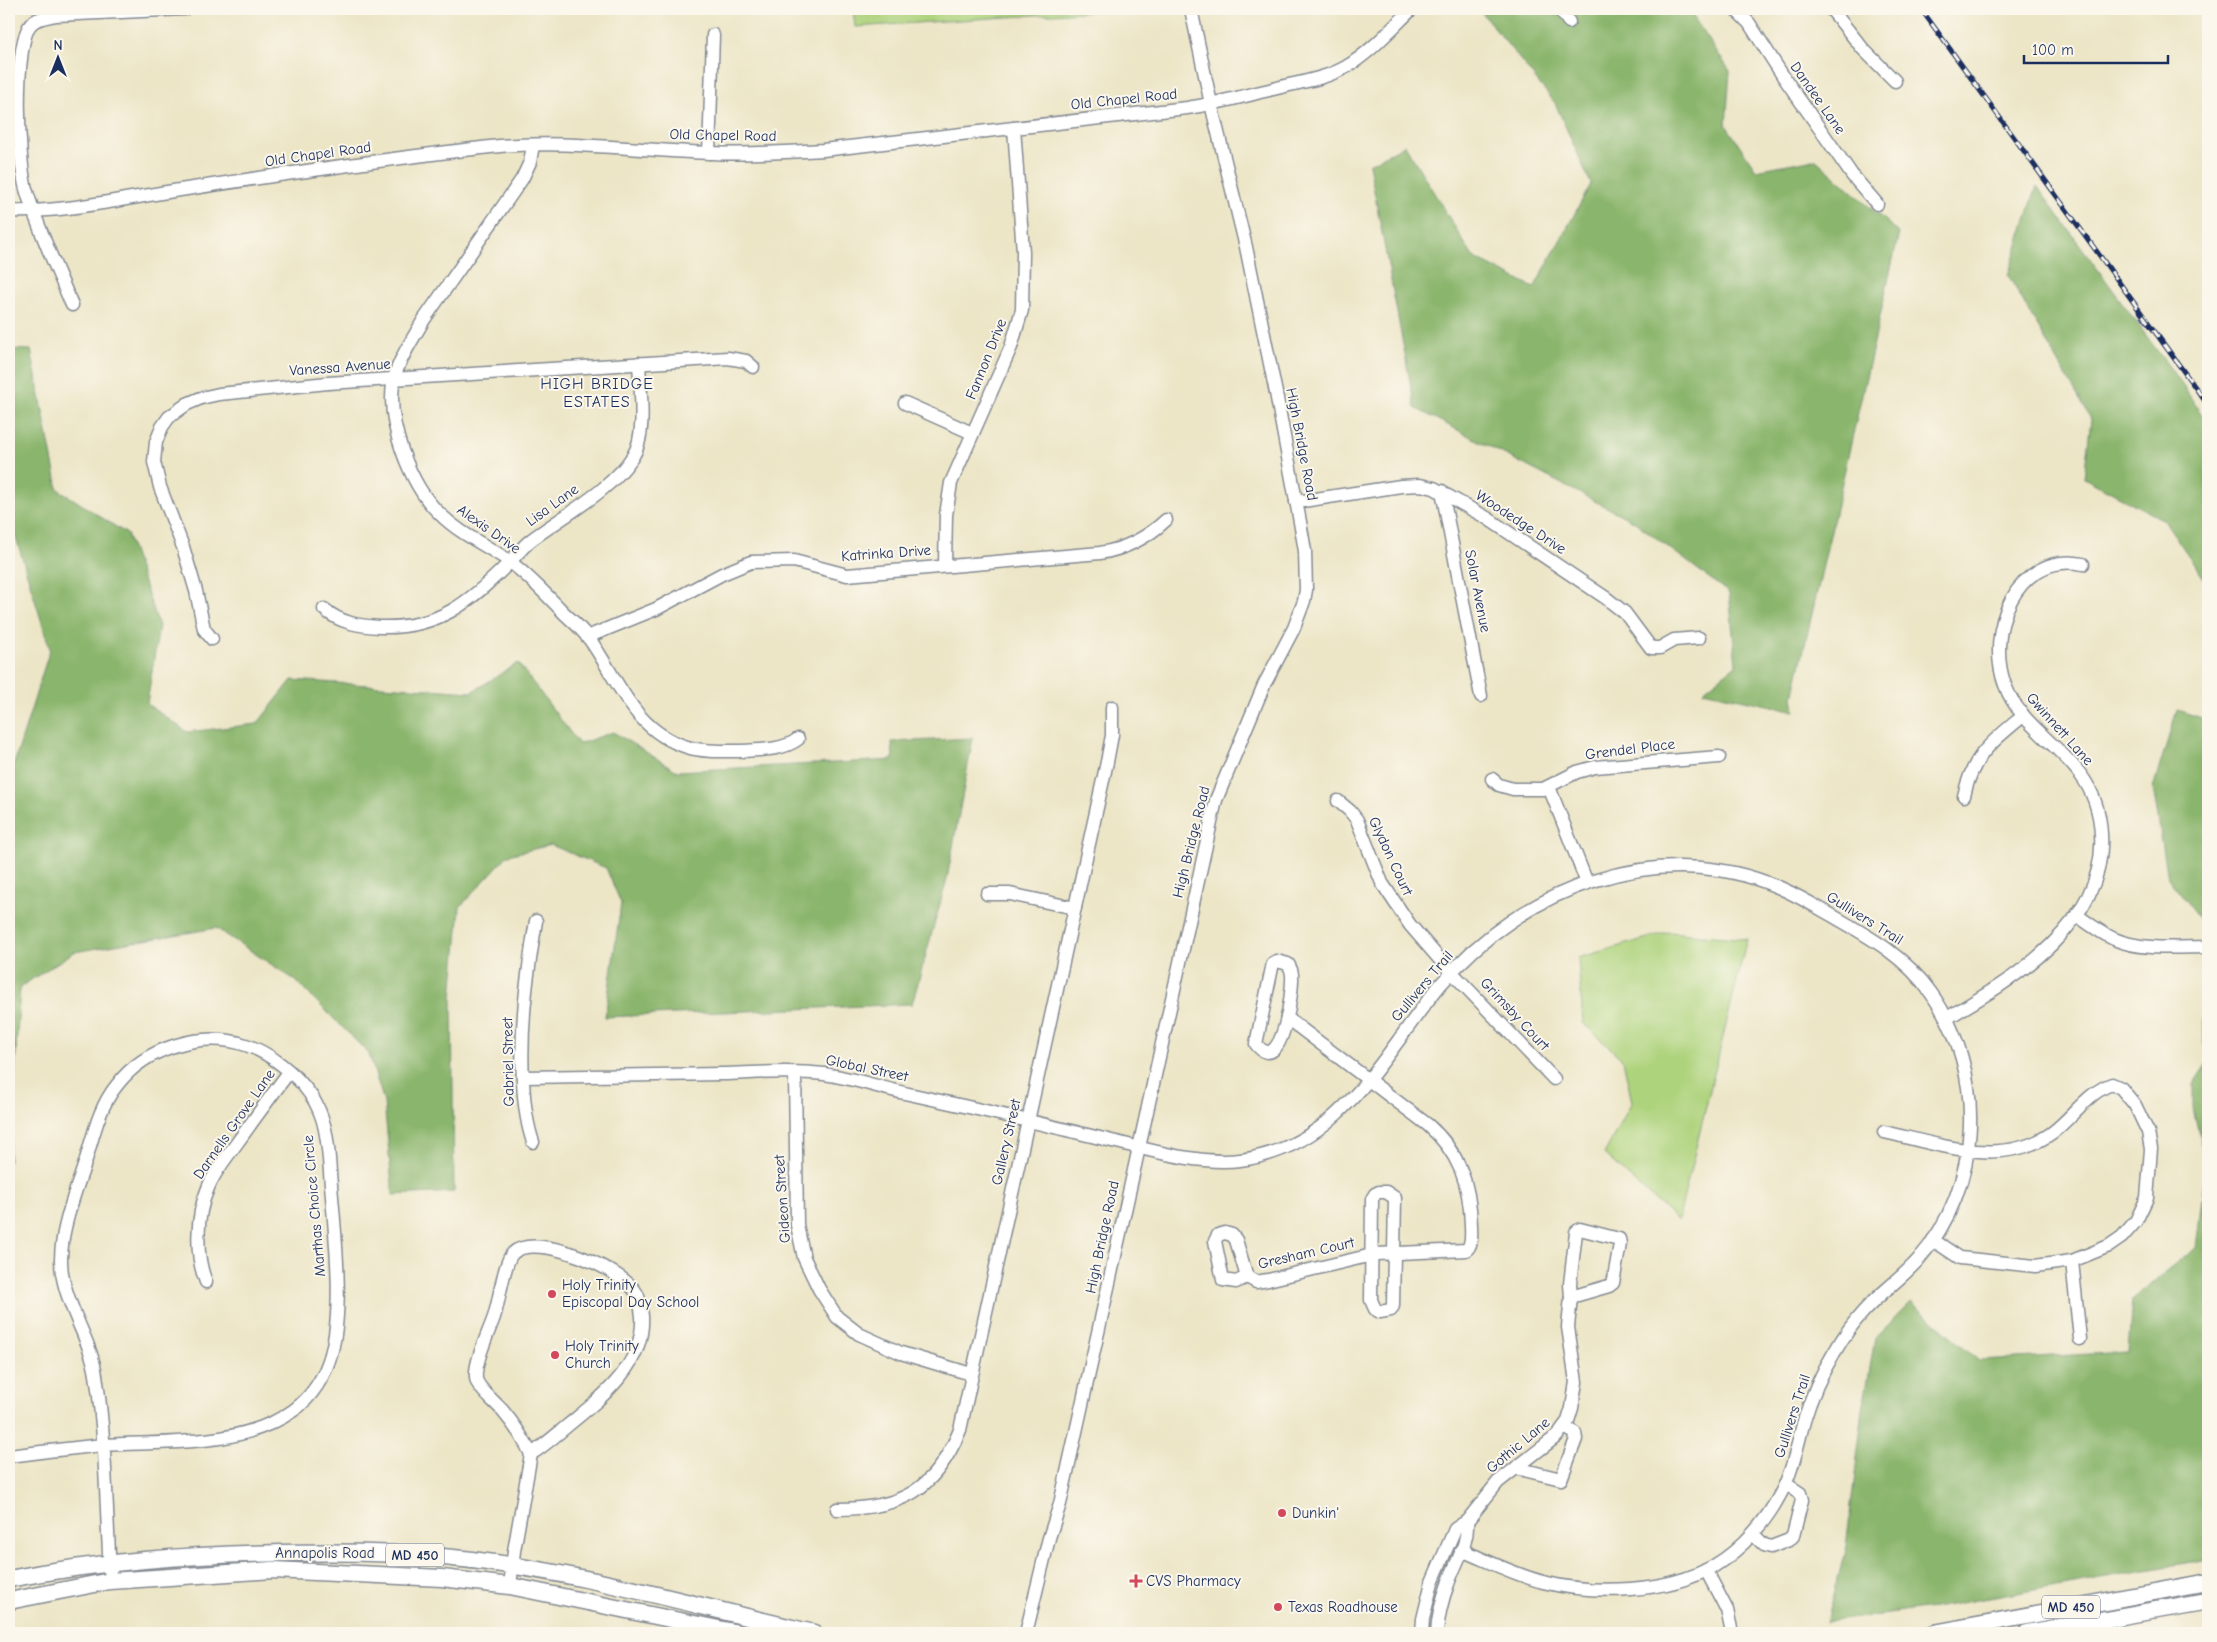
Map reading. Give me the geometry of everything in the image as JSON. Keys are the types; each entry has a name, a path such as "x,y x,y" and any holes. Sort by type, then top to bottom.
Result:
{"main road":[{"name":"Annapolis Road","path":"9,1579 109,1562 197,1555 372,1552 453,1558 569,1576 814,1633"},
{"name":"Annapolis Road","path":"9,1601 110,1581 273,1570 442,1578 510,1586 738,1633"},
{"name":"MD 450","path":"1934,1633 2208,1582"},
{"name":"MD 450","path":"2027,1633 2208,1601"}],"street":[{"path":"72,305 33,210 26,187 19,124 22,50 31,24 41,18 62,14 185,9"},
{"name":"High Bridge Road","path":"1026,1633 1049,1538 1060,1504 1216,800 1264,685 1294,628 1304,601 1306,576 1296,502 1246,247 1211,104 1191,9"},
{"name":"Old Chapel Road","path":"9,211 86,205 482,148 533,146 615,147 709,153 823,150 1211,104 1318,78 1335,72 1361,55 1412,9"},
{"path":"1559,9 1570,22"},
{"name":"Dandee Lane","path":"1735,9 1749,23 1783,76 1852,175 1877,204"},
{"path":"1830,9 1863,49 1894,81"},
{"path":"709,153 713,35"},
{"name":"Fannon Drive","path":"945,565 945,521 949,490 972,433 1014,341 1022,310 1023,252 1014,128"},
{"name":"Alexis Drive","path":"533,146 530,162 522,180 423,321 394,379 396,428 407,466 418,487 433,507 448,521 510,562 588,637 625,699 647,723 675,742 698,750 741,751 781,747 798,739"},
{"name":"Vanessa Avenue","path":"212,639 204,629 196,591 183,547 156,474 154,462 156,442 162,427 174,412 201,398 265,389 394,379 728,358 746,361 753,367"},
{"name":"Lisa Lane","path":"324,609 339,620 352,624 389,627 419,624 437,618 463,605 530,541 608,484 633,456 638,447 640,434 639,363"},
{"path":"904,403 972,433"},
{"name":"Woodedge Drive","path":"1296,502 1413,485 1429,486 1442,491 1487,518 1606,598 1625,614 1651,648 1660,648 1674,640 1700,638"},
{"name":"Solar Avenue","path":"1442,491 1481,696"},
{"name":"Katrinka Drive","path":"588,637 656,609 722,574 751,562 794,561 847,575 945,565 997,563 1110,551 1137,540 1166,520"},
{"name":"Gwinnett Lane","path":"1947,1018 2016,974 2041,953 2078,916 2087,902 2098,873 2102,845 2099,817 2093,797 2081,775 2058,748 2023,716 2008,694 1999,663 1999,638 2006,609 2018,590 2036,573 2054,564 2066,562 2083,564"},
{"name":"Gallery Street","path":"837,1509 879,1507 904,1497 929,1480 948,1457 960,1430 1112,735 1112,707"},
{"path":"1964,796 1969,775 1976,761 1990,744 2023,716"},
{"name":"Grendel Place","path":"1492,779 1499,784 1513,789 1549,787 1577,772 1595,767 1720,757"},
{"path":"1549,787 1587,883"},
{"name":"Glydon Court","path":"1338,801 1357,820 1373,864 1394,903 1419,936 1452,972"},
{"name":"Gullivers Trail","path":"1139,1147 1197,1158 1226,1161 1275,1152 1292,1146 1323,1128 1346,1107 1452,972 1485,942 1525,913 1563,893 1587,883 1626,871 1656,866 1688,866 1734,871 1772,884 1820,908 1890,951 1923,982 1947,1018 1958,1045 1969,1095 1971,1127 1968,1151 1956,1195 1933,1240 1917,1261 1863,1313 1836,1349 1817,1386 1808,1410 1786,1484 1771,1511 1753,1534 1738,1548 1706,1570 1644,1587 1615,1590 1578,1588 1534,1580 1462,1550"},
{"path":"987,894 1010,894 1075,908"},
{"path":"2078,916 2106,934 2128,943 2208,948"},
{"name":"Gabriel Street","path":"532,1142 526,1117 522,1021 536,921"},
{"path":"1277,961 1288,964 1292,975 1287,1018 1279,1045 1272,1051 1261,1050 1256,1044 1273,964 1277,961"},
{"name":"Grimsby Court","path":"1452,972 1554,1079"},
{"path":"1287,1018 1369,1080"},
{"name":"Marthas Choice Circle","path":"104,1445 170,1442 251,1432 273,1423 297,1408 314,1391 328,1366 335,1335 337,1306 333,1209 328,1146 322,1116 303,1085 289,1072 273,1059 245,1045 226,1041 186,1043 164,1049 135,1066 118,1082 103,1108 66,1218 62,1244 62,1270 66,1288 95,1370 104,1445 110,1581"},
{"name":"Darnells Grove Lane","path":"206,1282 199,1246 201,1217 207,1189 225,1159 289,1072"},
{"name":"Global Street","path":"523,1077 795,1073 830,1075 1139,1147"},
{"name":"Gideon Street","path":"795,1073 797,1225 804,1258 819,1289 838,1317 859,1334 901,1353 971,1374"},
{"name":"Gresham Court","path":"1247,1277 1256,1282 1372,1254 1466,1250 1470,1247 1471,1227 1467,1186 1455,1155 1434,1130 1369,1080"},
{"path":"1884,1132 1968,1151 2014,1149 2037,1142 2064,1123 2094,1094 2112,1084 2117,1085 2130,1097 2140,1113 2150,1140 2151,1170 2147,1198 2136,1221 2122,1237 2109,1246 2072,1261 2035,1266 1976,1261 1953,1255 1933,1240"},
{"name":"Gresham Court","path":"1386,1192 1395,1198 1395,1252 1393,1306 1391,1310 1380,1312 1375,1309 1371,1300 1372,1254 1372,1199 1375,1194 1386,1192"},
{"name":"Gothic Lane","path":"1422,1633 1425,1609 1435,1573 1455,1529 1467,1521 1498,1482 1557,1436 1564,1427 1572,1408 1576,1388 1568,1327 1571,1297 1570,1284 1576,1232 1580,1229 1620,1239 1612,1282 1609,1286 1571,1297"},
{"path":"510,1586 531,1454 513,1424 477,1382 476,1368 497,1310 509,1257 520,1247 543,1246 559,1248 582,1256 626,1282 637,1294 640,1302 642,1328 639,1344 629,1364 606,1393 531,1454"},
{"path":"2072,1261 2080,1339"},
{"path":"1516,1468 1561,1479 1576,1439 1575,1433 1564,1427"},
{"path":"9,1456 104,1445"},
{"path":"1753,1534 1764,1545 1771,1547 1784,1543 1793,1536 1802,1500 1800,1493 1786,1484"},
{"path":"1437,1633 1446,1589 1467,1536 1467,1521"},
{"path":"1706,1570 1727,1610 1732,1633"}],"green space":[{"path":"853,9 1128,9 855,27"},
{"path":"1479,9 1688,9 1730,71 1726,125 1756,170 1815,159 1899,233 1793,697 1795,711 1703,691 1736,665 1729,593 1635,522 1415,408 1369,164 1405,145 1473,257 1534,288 1591,184 1555,103"},
{"path":"2037,186 2183,386 2208,424 2208,584 2164,520 2084,478 2091,419 2008,275"},
{"path":"9,349 31,350 58,489 127,534 159,626 147,704 187,732 257,724 292,680 472,692 518,663 579,744 613,732 677,771 893,760 892,742 973,738 947,879 912,1004 605,1017 621,903 606,868 551,845 508,855 460,907 452,997 454,1192 393,1195 384,1102 369,1054 295,980 216,928 74,952 20,987 9,1161 9,780 50,649 9,515"},
{"path":"2177,710 2208,720 2208,922 2202,922 2168,878 2153,788"},
{"path":"2202,922 2208,922 2208,1052 2204,1045"},
{"path":"1668,932 1747,939 1678,1221 1604,1154 1632,1102 1623,1060 1583,1023 1578,958"},
{"path":"2208,1062 2208,1559 1933,1608 1827,1622 1846,1547 1863,1409 1875,1338 1911,1302 1979,1360 2128,1352 2132,1299 2196,1248 2206,1165 2193,1108 2193,1084"}],"railway":[{"path":"1921,9 2208,405"}],"place":[{"name":"Holy Trinity Episcopal Day School","path":"552,1294"},
{"name":"Holy Trinity Church","path":"555,1355"},
{"name":"Dunkin'","path":"1282,1513"},
{"name":"CVS Pharmacy","path":"1136,1581"},
{"name":"Texas Roadhouse","path":"1278,1607"}],"district":[{"name":"HIGH BRIDGE ESTATES","path":"597,393"}]}
